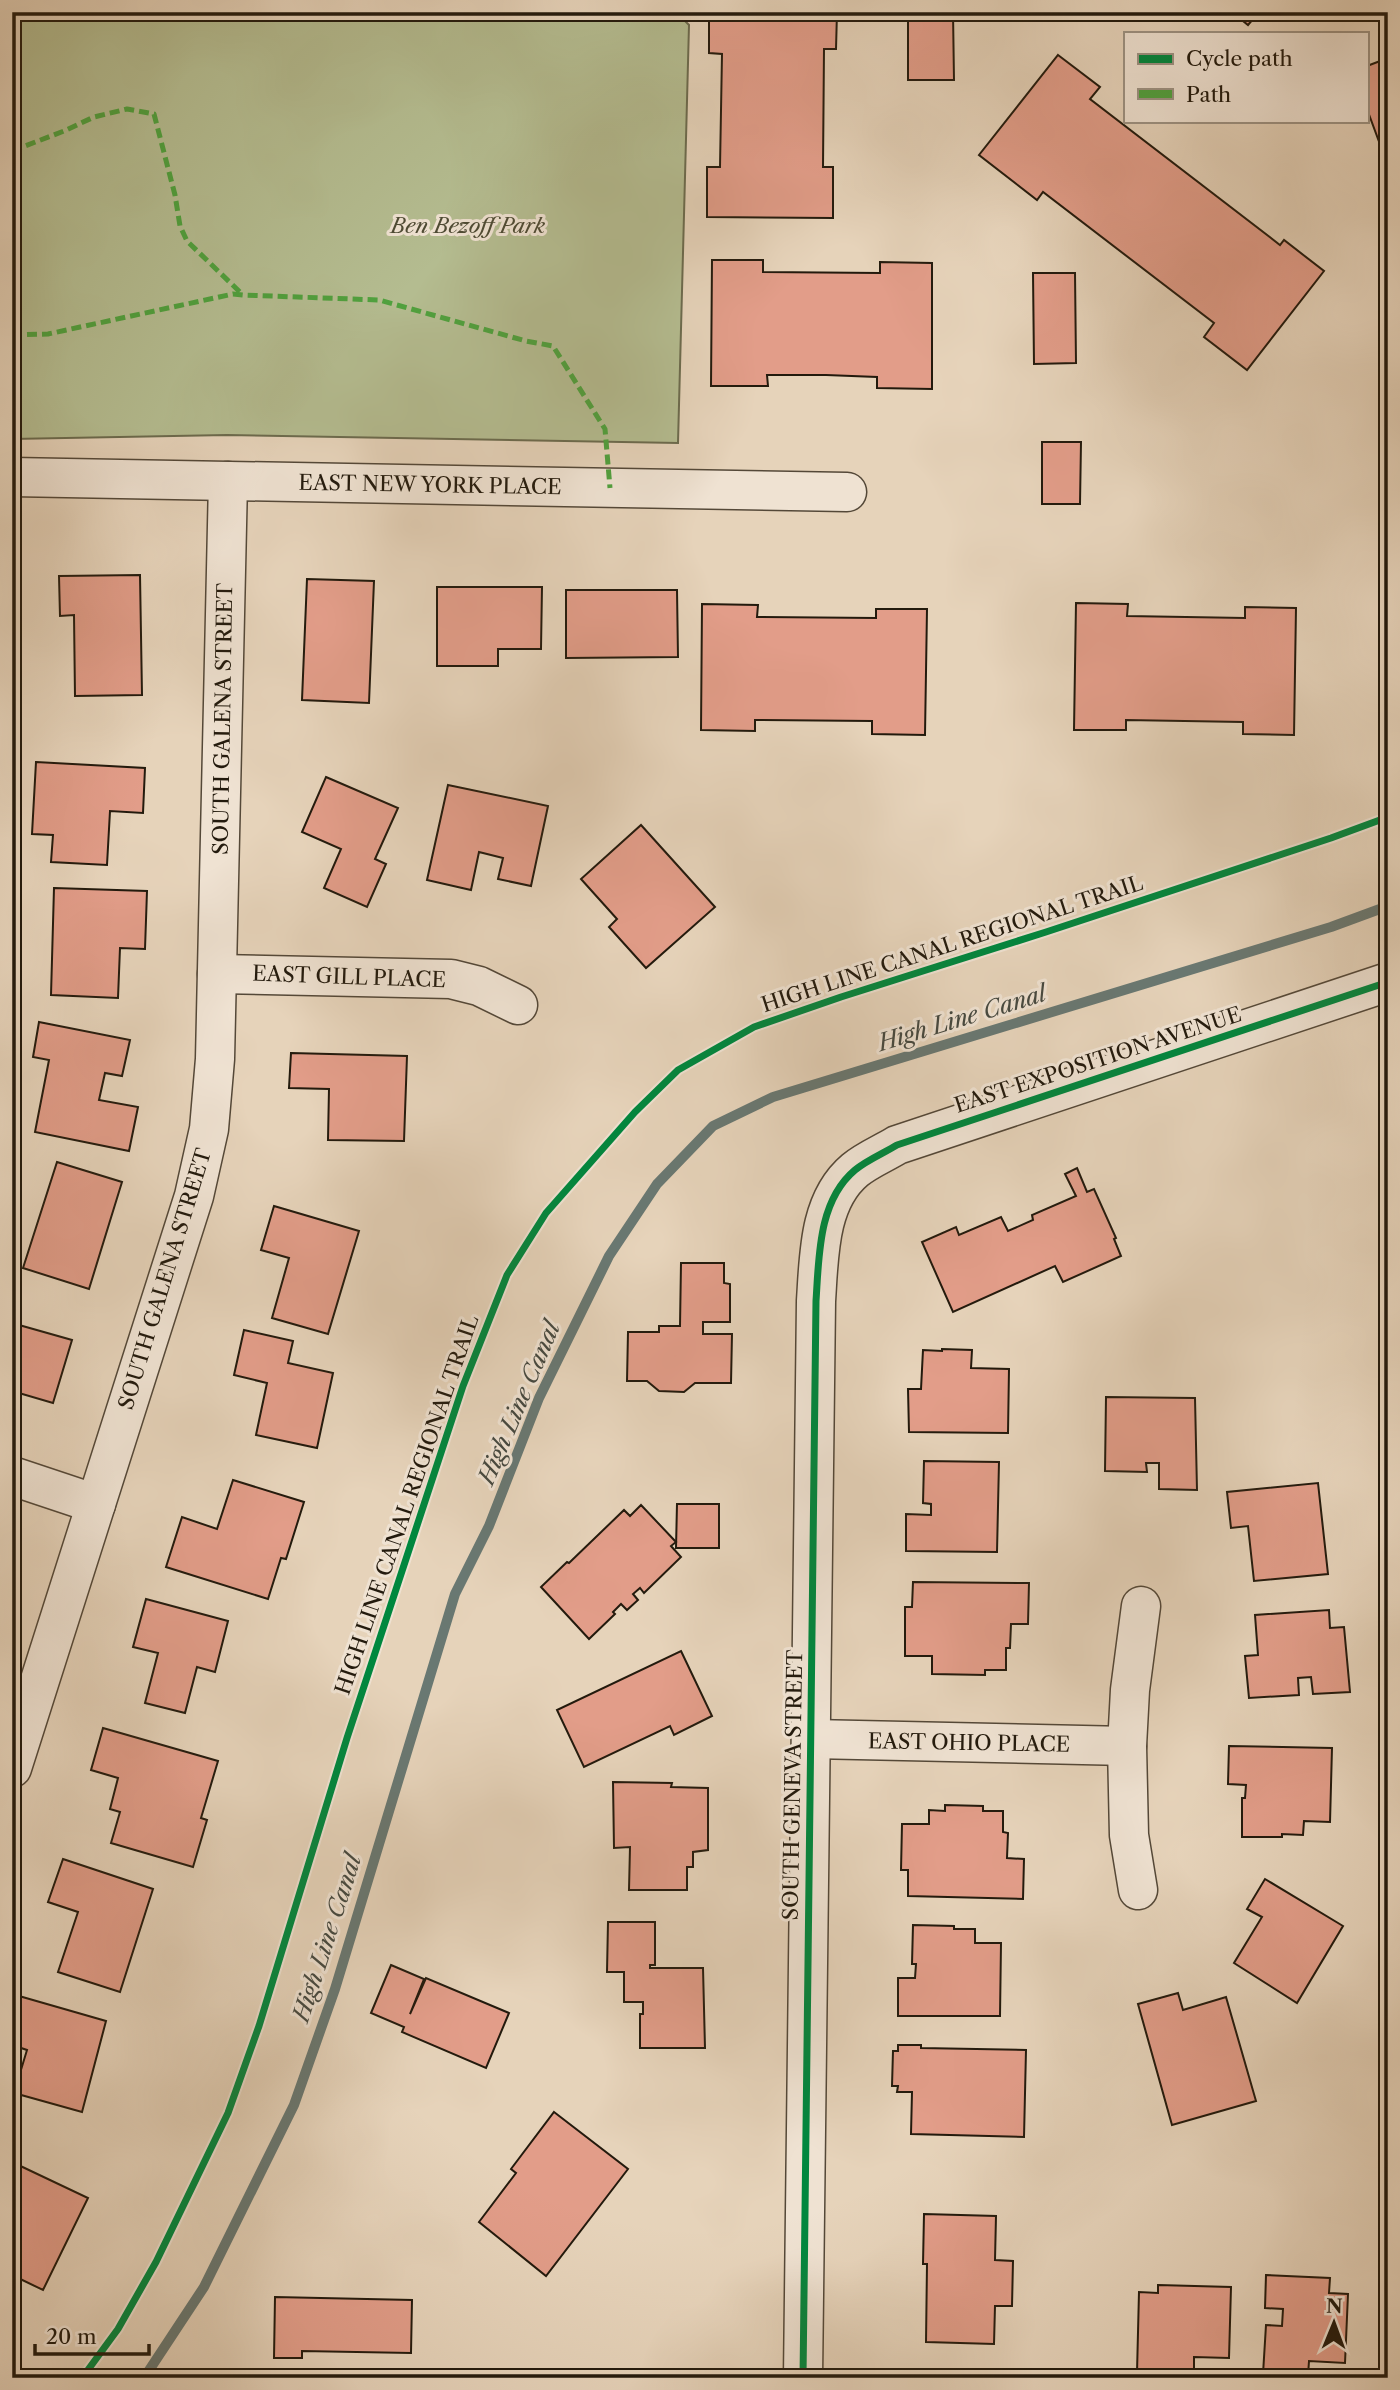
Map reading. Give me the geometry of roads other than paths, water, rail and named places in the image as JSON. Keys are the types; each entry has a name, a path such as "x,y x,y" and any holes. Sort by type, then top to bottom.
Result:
{"street":[{"name":"EAST NEW YORK PLACE","path":"12,477 847,492"},
{"name":"SOUTH GALENA STREET","path":"12,1768 202,1162 213,1095 228,481"},
{"name":"EAST GILL PLACE","path":"217,974 451,979 479,986 518,1005"},
{"name":"EAST EXPOSITION AVENUE","path":"834,1194 855,1170 898,1144 1388,982"},
{"name":"SOUTH GENEVA STREET","path":"803,2378 816,1301 824,1226 834,1194"},
{"path":"12,1476 96,1504"},
{"path":"1138,1890 1129,1835 1127,1746 1130,1690 1141,1606"},
{"name":"EAST OHIO PLACE","path":"812,1739 1127,1746"}],"waterway":[{"name":"High Line Canal","path":"144,2378 204,2287 294,2105 335,1989 455,1594 489,1526 539,1398 609,1256 657,1184 713,1126 773,1097 1331,927 1388,906"}],"park label":[{"name":"Ben Bezoff Park","path":"468,226"}]}
